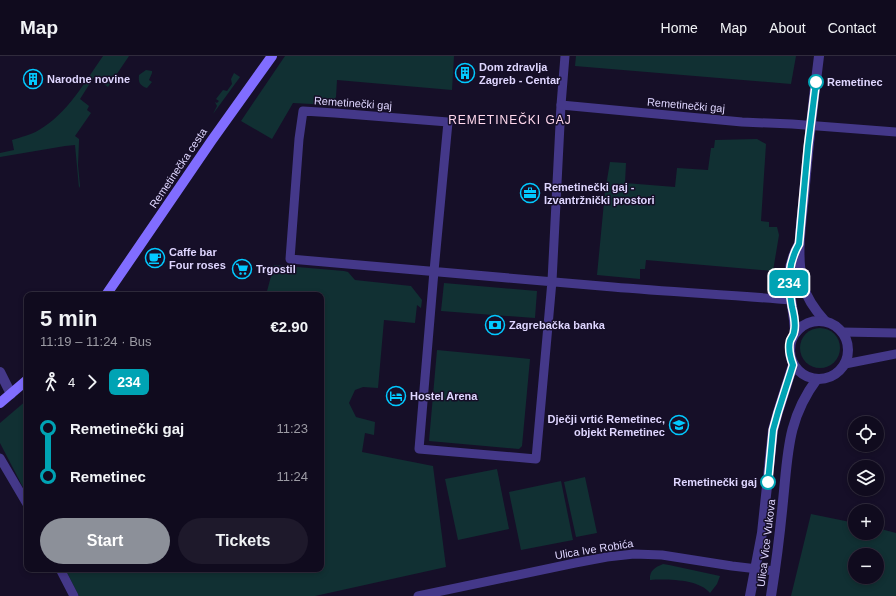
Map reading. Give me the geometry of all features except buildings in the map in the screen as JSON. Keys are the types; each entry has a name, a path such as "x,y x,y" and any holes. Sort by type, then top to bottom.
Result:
{"main road":[{"name":"Remetinečka cesta","path":"108,292 212,140 272,56"},
{"path":"0,403 24,383"}],"street":[{"name":"Remetinečki gaj","path":"565,56 552,281 536,459 418,449 434,271 448,122 303,111 299,139 290,259 434,271 552,281 791,300"},
{"path":"819,56 810,125 799,244 804,289 815,310 825,321"},
{"name":"Remetinečki gaj","path":"561,105 742,122 810,125 896,132"},
{"path":"794,333 794,318 789,288 793,255 799,244"},
{"path":"816,320 825,321 834,325 842,332 848,347 848,356 845,364 833,375 826,379 808,377 793,365 789,349 790,340 801,326 816,320"},
{"path":"842,332 896,333"},
{"path":"845,364 896,354"},
{"name":"Ulica Vice Vukova","path":"750,596 762,533 773,430 793,365"},
{"path":"0,372 11,394"},
{"name":"Ulica Vice Vukova","path":"771,596 789,439 799,409 817,379"},
{"path":"0,458 24,499"},
{"name":"Ulica Ive Robića","path":"418,596 582,561 634,554 662,555 775,571"},
{"path":"62,572 74,596"}],"green space":[{"path":"103,56 129,56 108,87 94,77 80,99 89,106 87,110 91,113 75,136 79,139 79,188 75,145 0,157 0,153 14,150 12,140 36,132 58,115 75,97"},
{"path":"285,56 454,56 452,90 337,80 336,97 330,105 293,103 272,139 241,121"},
{"path":"576,56 796,56 791,84 575,66"},
{"path":"146,70 152,71 149,80 152,82 147,88 141,85 139,80 139,75"},
{"path":"234,73 240,77 213,114 217,106 215,102 217,103 219,101 216,99 223,90 227,91 232,84 231,79"},
{"path":"757,139 766,144 761,221 769,222 769,227 777,227 779,235 773,271 646,260 645,269 640,269 640,279 597,275 605,192 610,162 626,163 625,183 675,187 677,168 708,170 711,148 714,148 715,140"},
{"path":"274,265 344,271 348,272 355,280 411,286 422,300 421,308 417,305 415,323 384,320 378,388 363,387 355,390 349,403 356,417 375,422 374,435 365,433 362,452 433,466 446,567 315,596 79,596 67,572 324,572 324,292 267,292"},
{"path":"444,283 537,291 535,318 441,311"},
{"path":"820,328 828,330 834,334 838,340 840,348 838,356 834,362 828,366 820,368 812,366 806,362 802,356 800,348 802,340 806,334 812,330"},
{"path":"437,350 530,359 522,446 519,449 429,441"},
{"path":"24,403 24,489 0,443 0,423"},
{"path":"497,469 509,529 458,540 445,479"},
{"path":"585,477 597,533 576,537 564,482"},
{"path":"561,481 573,540 521,550 509,492"},
{"path":"811,514 848,522 848,540 884,540 884,530 896,533 896,596 791,596"},
{"path":"663,564 720,576 717,584 710,593 705,588 690,582 650,580 652,571"}],"bus line":[{"name":"234","path":"768,482 773,430 793,365 789,349 790,340 794,333 794,318 789,288 789,277 793,255 799,244 808,146 816,82"}],"place":[{"name":"Dom zdravlja Zagreb - Centar","path":"465,73"},
{"name":"Narodne novine","path":"33,79"},
{"name":"Remetinec","path":"816,82"},
{"name":"Remetinečki gaj - Izvantržnički prostori","path":"530,193"},
{"name":"Caffe bar Four roses","path":"155,258"},
{"name":"Trgostil","path":"242,269"},
{"name":"Zagrebačka banka","path":"495,325"},
{"name":"Hostel Arena","path":"396,396"},
{"name":"Dječji vrtić Remetinec, objekt Remetinec","path":"679,425"},
{"name":"Remetinečki gaj","path":"768,482"}],"district":[{"name":"REMETINEČKI GAJ","path":"510,120"}]}
